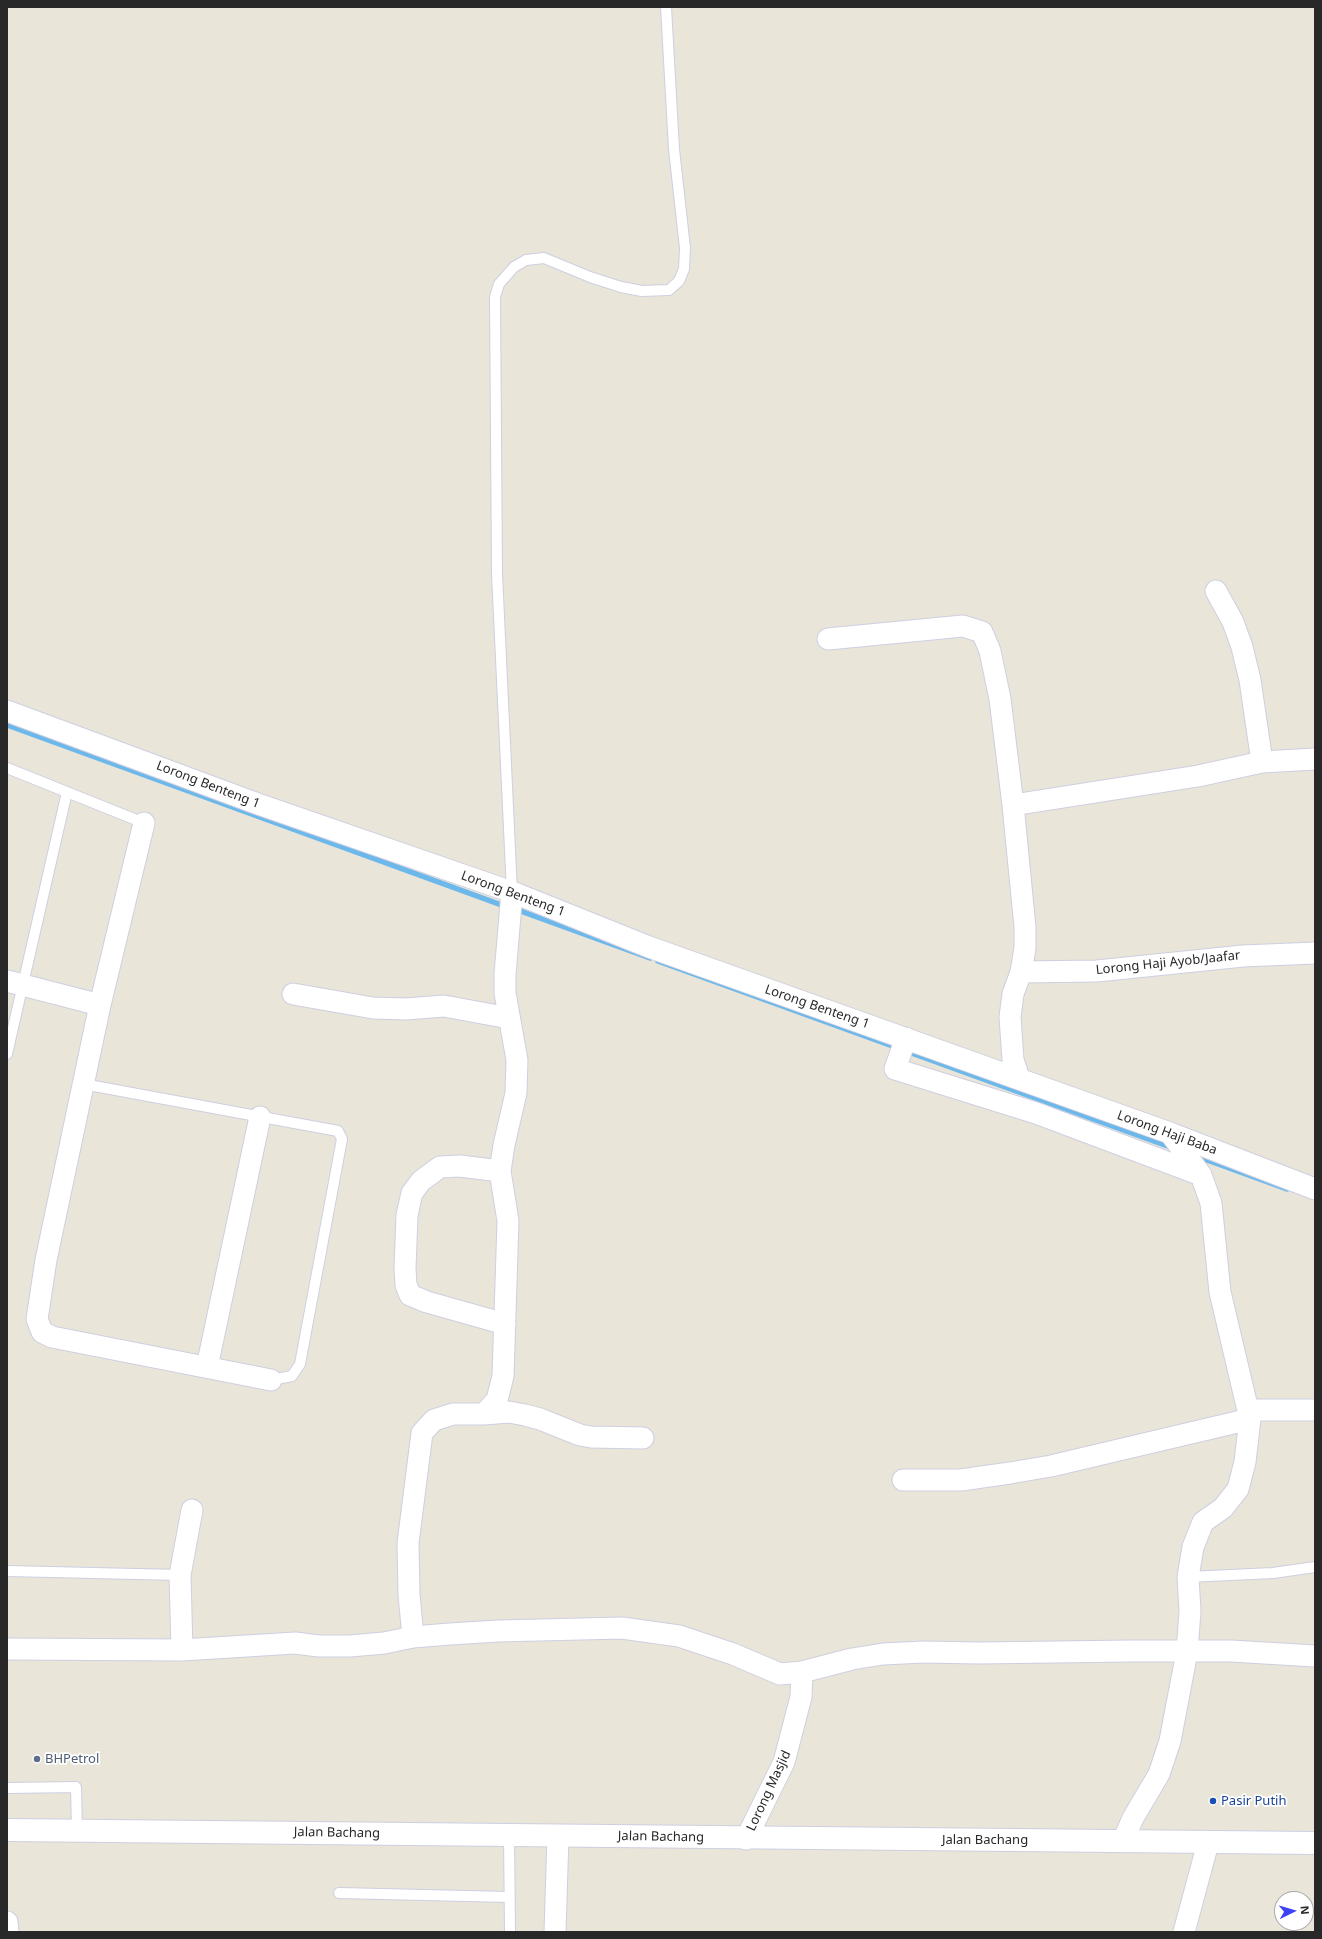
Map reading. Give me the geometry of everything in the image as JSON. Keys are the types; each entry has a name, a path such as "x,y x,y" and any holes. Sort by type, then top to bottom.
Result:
{"street":[{"path":"1216,591 1233,622 1242,647 1250,680 1262,762"},
{"path":"828,639 963,626 982,632 990,651 1000,699 1025,927 1025,948 1021,972 1013,994 1010,1017 1012,1053 1019,1078"},
{"name":"Lorong Benteng 1","path":"7,711 649,947 903,1046 1019,1078"},
{"path":"1012,805 1198,776 1262,762 1315,759"},
{"path":"144,824 100,1005 46,1260 37,1319 42,1332 52,1337 271,1380"},
{"path":"484,1414 497,1400 503,1376 508,1221 500,1171 504,1145 516,1093 517,1060 505,993 511,897"},
{"name":"Lorong Haji Ayob/Jaafar","path":"1021,972 1098,971 1244,956 1315,953"},
{"path":"15,983 100,1005"},
{"path":"293,994 373,1008 444,1006 509,1018"},
{"path":"903,1046 895,1069 1036,1113 1198,1172"},
{"name":"Lorong Haji Baba","path":"1019,1078 1174,1139 1315,1189"},
{"path":"207,1367 260,1117"},
{"path":"1123,1841 1132,1818 1159,1774 1170,1741 1187,1652 1190,1611 1188,1577 1192,1547 1203,1522 1223,1508 1238,1489 1245,1462 1249,1415 1220,1292 1211,1202 1198,1172 1174,1139"},
{"path":"500,1171 460,1166 440,1167 421,1181 412,1193 407,1215 405,1279 410,1295 427,1302 504,1324"},
{"path":"902,1480 961,1480 1010,1473 1051,1466 1249,1415 1315,1410"},
{"path":"413,1638 409,1595 408,1543 422,1433 434,1420 453,1414 509,1412 525,1414 580,1435 591,1437 643,1438"},
{"path":"182,1650 180,1576 192,1510"},
{"path":"7,1649 182,1650 295,1643 319,1646 350,1646 384,1643 413,1638 498,1631 622,1628 679,1636 732,1654 780,1674 802,1672 852,1659 883,1654 924,1652 979,1654 1131,1650 1187,1652 1231,1651 1315,1656"},
{"name":"Lorong Masjid","path":"746,1839 784,1762 801,1698 802,1672"},
{"name":"Jalan Bachang","path":"7,1830 746,1839 1315,1843"},
{"path":"555,1932 558,1836"},
{"path":"1184,1932 1208,1843"},
{"path":"7,1922 8,1932"}],"lane":[{"path":"511,897 497,574 495,296 499,284 514,267 526,260 544,258 590,277 621,287 642,291 669,290 679,281 684,269 685,248 674,149 666,7"},
{"path":"7,768 144,824"},
{"path":"7,1054 15,983 67,792"},
{"path":"83,1084 338,1131 342,1139 300,1364 292,1376 271,1380"},
{"path":"1188,1577 1273,1573 1315,1567"},
{"path":"7,1571 180,1576"},
{"path":"7,1788 76,1787 77,1831"},
{"path":"509,1835 510,1932"},
{"path":"339,1893 509,1896"}],"waterway":[{"path":"7,725 507,907"},
{"path":"515,909 650,958"},
{"path":"658,961 898,1048"},
{"path":"906,1051 1173,1148"},
{"path":"1196,1156 1287,1189"}],"place":[{"name":"BHPetrol","path":"37,1759"},
{"name":"Pasir Putih","path":"1213,1801"}]}
